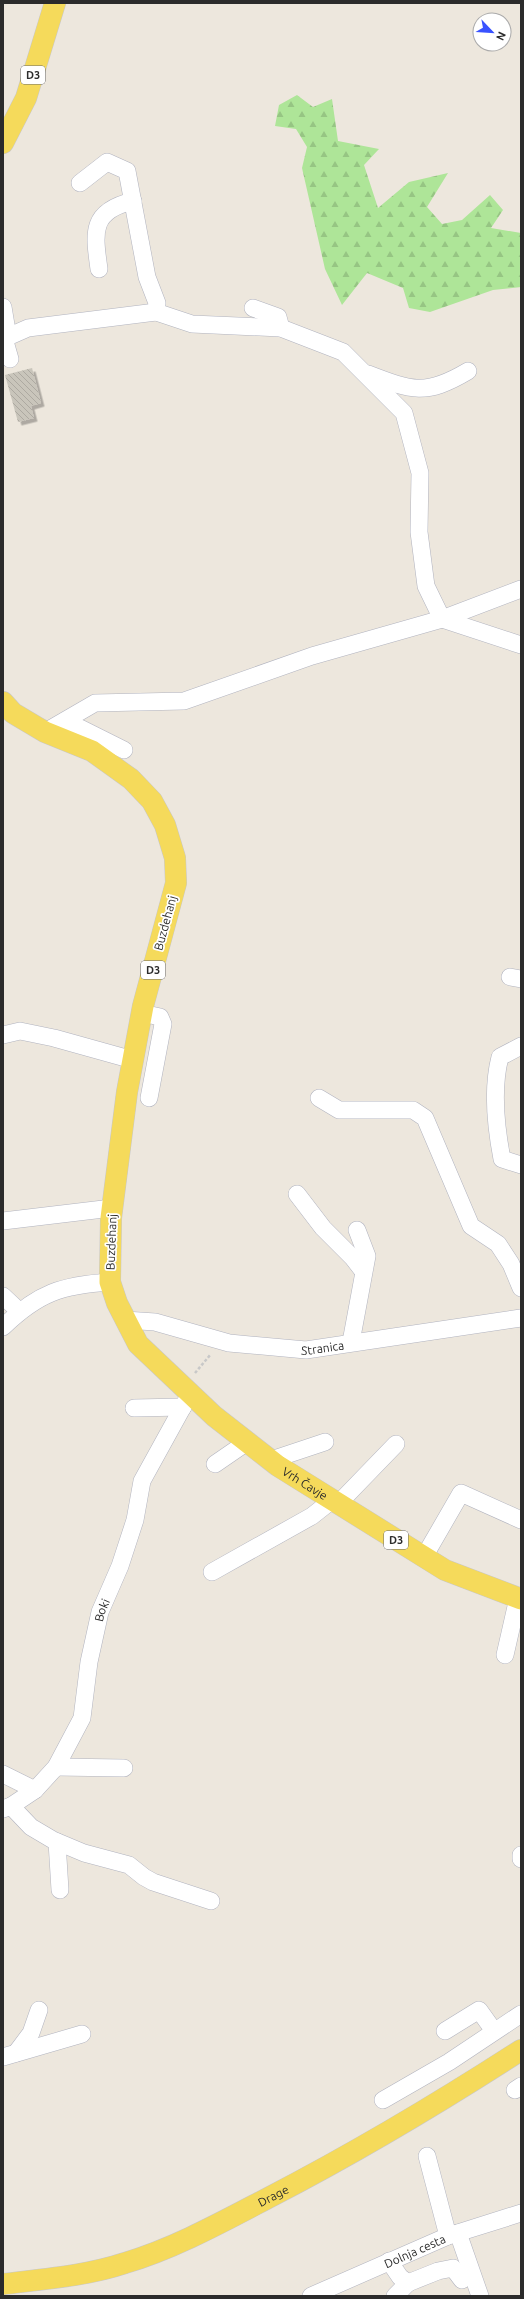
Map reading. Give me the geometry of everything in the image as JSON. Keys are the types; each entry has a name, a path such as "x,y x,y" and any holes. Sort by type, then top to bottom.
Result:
{"main road":[{"name":"D3","path":"3,143 26,98 55,3"},
{"name":"Buzdehanj","path":"3,702 13,713 45,732 92,751 131,779 152,802 165,825 174,858 176,883 142,1012 127,1092 112,1208 109,1252 110,1282 125,1320"},
{"name":"Vrh Čavje","path":"125,1320 138,1344 187,1400 271,1460 424,1558 468,1580 519,1598"},
{"name":"Drage","path":"3,2284 61,2278 125,2263 200,2234 323,2169 454,2093 521,2050"}],"street":[{"path":"80,183 107,162 128,172 131,179 133,201 147,278 156,303 156,312"},
{"path":"99,269 95,237 96,226 102,216 115,207 133,201"},
{"path":"3,307 5,338 10,359"},
{"path":"253,308 278,317 281,328"},
{"path":"5,338 28,328 156,312 192,324 281,328 343,352 404,413 420,473 418,532 426,586 442,619 521,645"},
{"path":"361,370 404,388 423,388 445,384 468,371"},
{"path":"45,732 96,703 184,701 312,656 442,619 521,589"},
{"path":"65,740 80,728 124,750"},
{"path":"142,1012 160,1017 163,1024 149,1098"},
{"path":"3,1035 20,1031 54,1038 133,1060"},
{"path":"521,1046 500,1057 496,1078 498,1139 502,1159 521,1164"},
{"path":"319,1098 339,1110 413,1110 425,1118 471,1226 498,1244 511,1264 521,1288"},
{"path":"297,1194 322,1228 353,1258 363,1271"},
{"path":"3,1221 112,1208"},
{"path":"351,1342 358,1312 363,1271 368,1256 357,1230"},
{"path":"3,1327 19,1311 42,1296 82,1284 110,1282"},
{"path":"3,1296 19,1311"},
{"name":"Stranica","path":"125,1320 155,1322 230,1343 306,1350 351,1342 521,1318"},
{"path":"134,1408 187,1400"},
{"name":"Boki","path":"7,1808 35,1790 56,1767 82,1718 89,1662 100,1612 120,1566 135,1520 142,1481 187,1400"},
{"path":"215,1464 247,1442"},
{"path":"271,1460 325,1442"},
{"path":"212,1572 335,1502 396,1444"},
{"path":"424,1558 461,1493 521,1520"},
{"path":"505,1655 519,1598"},
{"path":"56,1767 124,1768"},
{"path":"3,1774 35,1790"},
{"path":"7,1808 31,1827 57,1842 94,1856 129,1865 153,1882 211,1901"},
{"path":"57,1842 60,1890"},
{"path":"9,2055 31,2033 39,2010"},
{"path":"445,2031 479,2010 494,2031"},
{"path":"383,2100 450,2062 521,2014"},
{"path":"9,2055 82,2034"},
{"path":"427,2156 453,2234 480,2296"},
{"name":"Dolnja cesta","path":"311,2296 453,2234 521,2213"},
{"path":"389,2261 400,2277 408,2283"},
{"path":"395,2296 408,2283 438,2270 453,2268 462,2280"}],"path":[{"path":"194,1373 213,1351"}],"green space":[{"path":"297,95 313,107 332,99 338,141 379,149 364,165 378,208 409,182 448,173 427,207 442,224 462,220 490,195 503,210 491,228 521,233 521,287 493,290 430,312 409,308 403,288 367,273 342,305 325,269 302,168 307,147 296,129 275,126 279,105"}],"building":[{"path":"32,368 41,403 31,406 34,418 18,422 5,375"}]}
